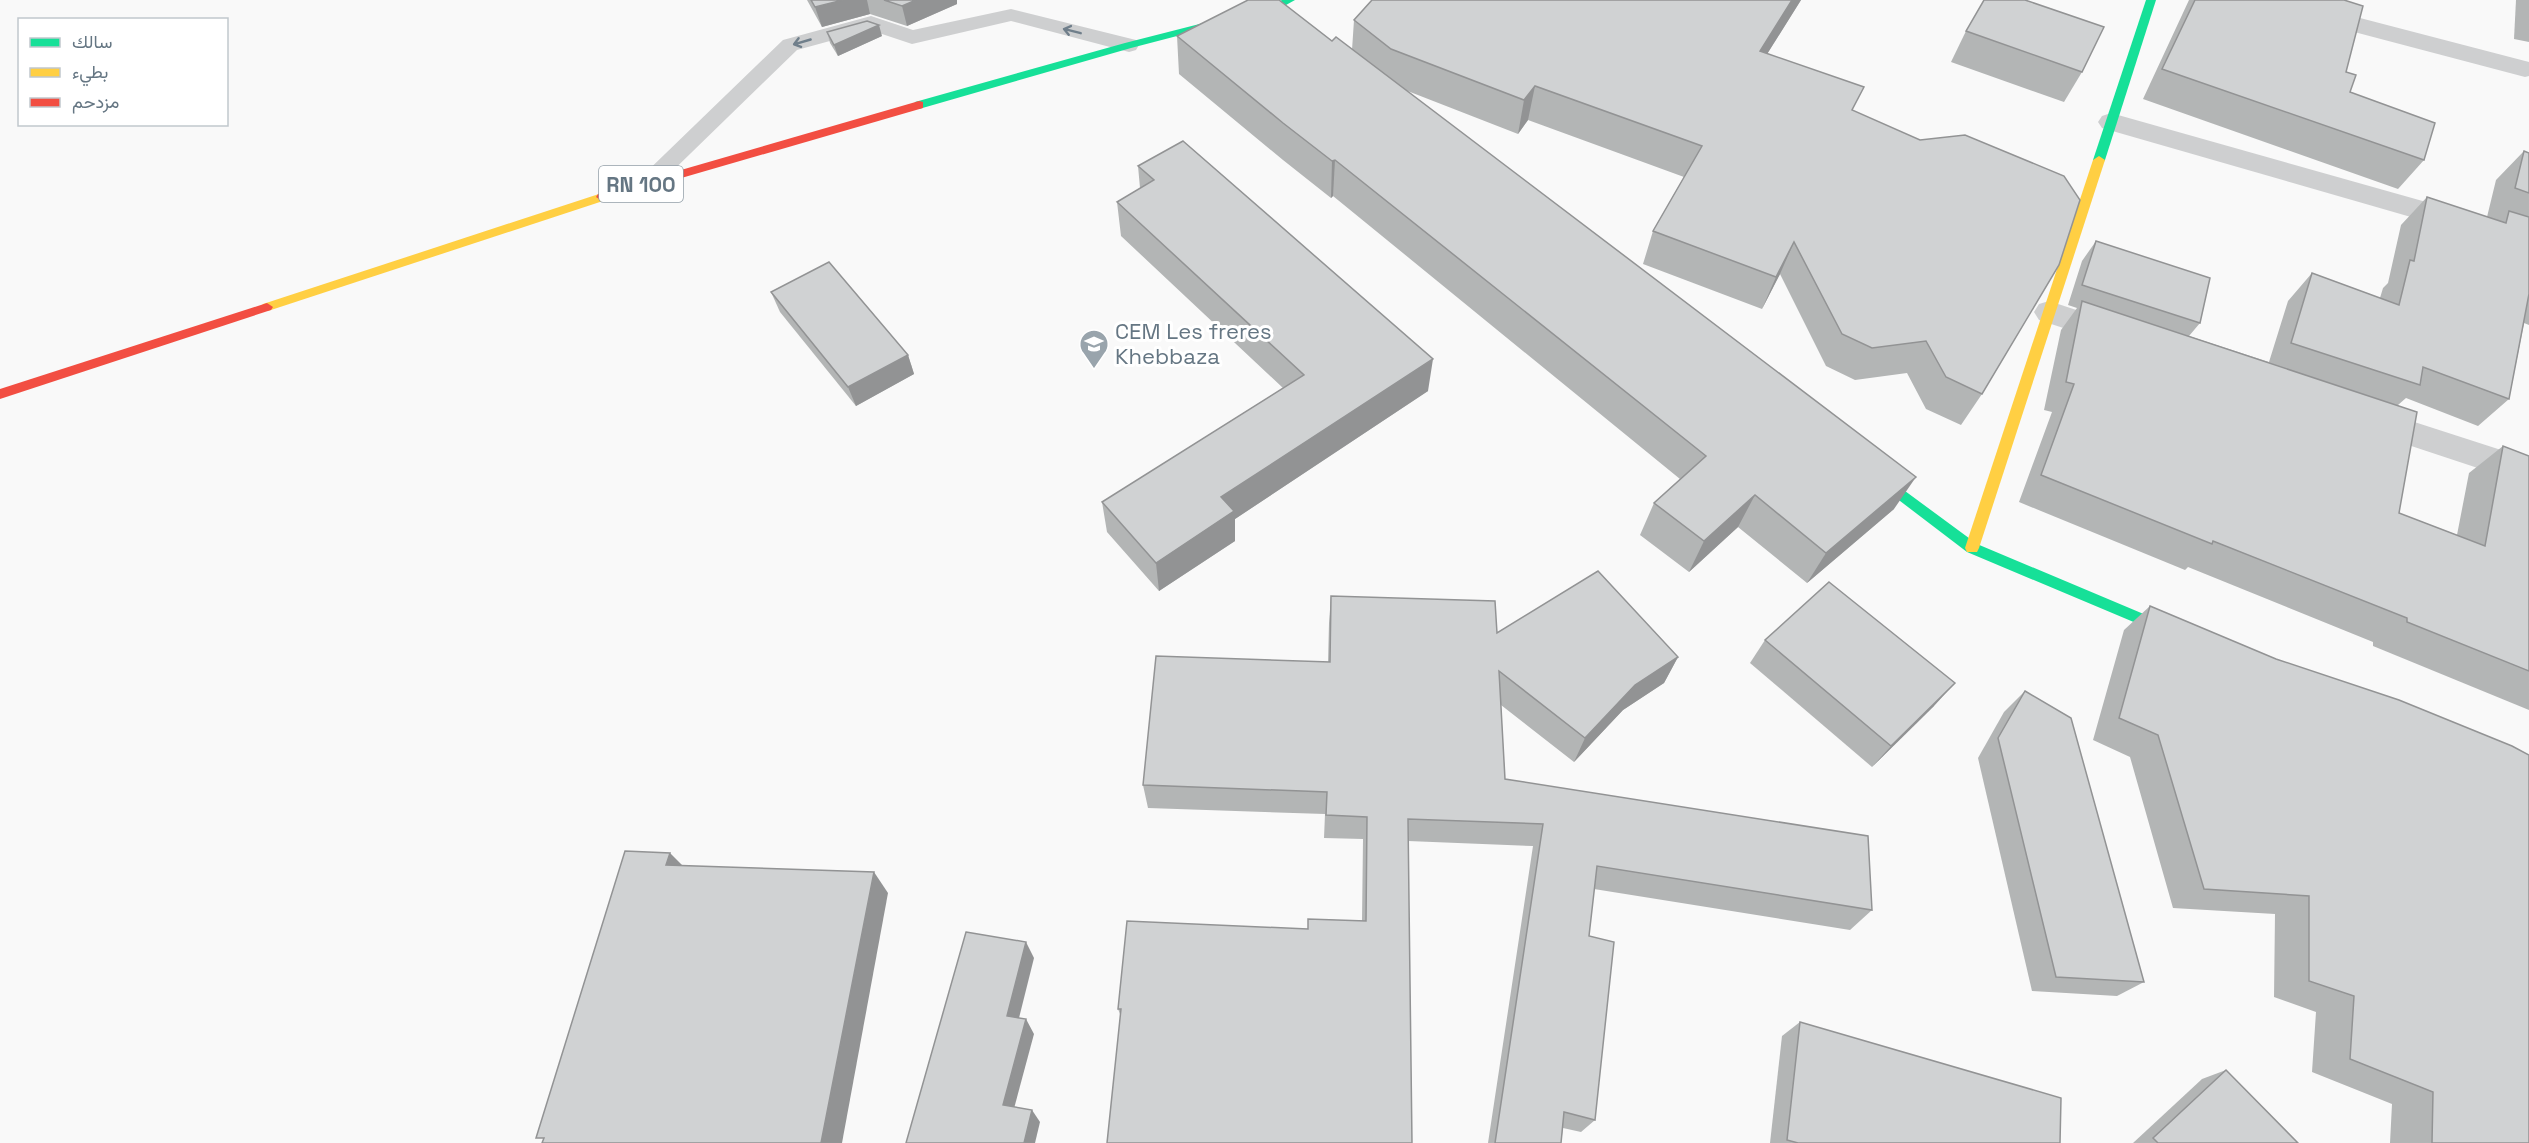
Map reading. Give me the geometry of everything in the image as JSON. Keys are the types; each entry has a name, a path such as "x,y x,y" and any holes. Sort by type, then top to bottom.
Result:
{"main road":[{"name":"RN 100","path":"0,394 646,183 1129,45 1278,12 1290,0"},
{"path":"1972,548 2151,0"},
{"path":"1859,462 1972,548 2193,641"}],"street":[{"path":"2261,0 2526,69"},
{"path":"2111,122 2529,240"},
{"path":"2049,312 2138,342"},
{"path":"2350,413 2529,472"}],"lane":[{"path":"646,183 790,45 871,23 912,37 1011,15 1129,45"}],"building":[{"path":"811,0 843,0 815,7"},
{"path":"884,0 916,0 902,6"},
{"path":"1248,0 1279,0 1332,41 1336,37 1916,477 1826,553 1755,495 1704,541 1654,503 1706,456 1335,160 1332,161 1283,123 1177,36"},
{"path":"1372,0 1792,0 1760,51 1864,87 1852,110 1920,140 1965,135 2064,176 2080,200 2059,265 1982,394 1946,377 1926,341 1872,348 1842,334 1794,242 1776,277 1653,231 1702,146 1535,86 1524,100 1391,49 1354,20"},
{"path":"1984,0 2025,0 2104,27 2082,72 1966,31"},
{"path":"2195,0 2344,0 2363,6 2346,72 2356,75 2350,92 2435,123 2424,160 2162,69"},
{"path":"867,21 879,25 834,45 827,32"},
{"path":"1183,141 1433,359 1221,497 1234,511 1156,563 1102,502 1304,375 1117,202 1154,180 1138,166"},
{"path":"2524,151 2529,153 2529,193 2515,188"},
{"path":"2427,197 2506,223 2509,211 2529,217 2529,294 2509,399 2423,367 2420,385 2291,343 2312,273 2399,305 2410,260 2414,261"},
{"path":"2096,241 2210,278 2200,323 2082,285"},
{"path":"829,262 908,355 848,387 771,292"},
{"path":"2082,301 2417,412 2399,513 2485,546 2503,446 2529,456 2529,671 2407,622 2407,618 2213,541 2212,544 2041,475 2074,384 2066,382"},
{"path":"1598,571 1678,657 1635,685 1585,738 1499,671 1505,779 1868,836 1872,910 1597,866 1589,936 1614,942 1595,1120 1564,1112 1561,1143 1495,1143 1543,824 1408,819 1412,1143 1107,1143 1121,1009 1118,1009 1127,921 1308,929 1308,919 1366,921 1367,817 1326,815 1327,792 1143,785 1156,656 1330,662 1331,596 1495,601 1497,633"},
{"path":"1829,582 1955,683 1891,746 1765,640"},
{"path":"2150,606 2276,659 2399,700 2529,755 2529,1143 2432,1143 2433,1092 2350,1059 2354,996 2309,981 2309,896 2204,889 2158,735 2119,718"},
{"path":"2025,691 2071,718 2144,982 2056,977 1998,738"},
{"path":"625,851 670,853 666,865 874,872 821,1143 542,1143 544,1138 536,1138"},
{"path":"966,932 1026,942 1007,1016 1026,1019 1003,1105 1032,1110 1024,1143 906,1143"},
{"path":"1800,1022 2061,1098 2060,1143 1798,1143 1787,1140"},
{"path":"2226,1070 2298,1143 2158,1143 2153,1138"}],"traffic: fast":[{"path":"919,105 1129,45 1273,8 1290,0"},
{"path":"2099,160 2151,0"},
{"path":"1867,468 1972,548 2179,635"}],"traffic: slow":[{"path":"1972,548 2099,160"},
{"path":"267,307 602,197"}],"traffic: jam":[{"path":"602,197 919,105"},
{"path":"0,394 267,307"}],"place":[{"name":"CEM Les freres Khebbaza","path":"1094,370"}]}
